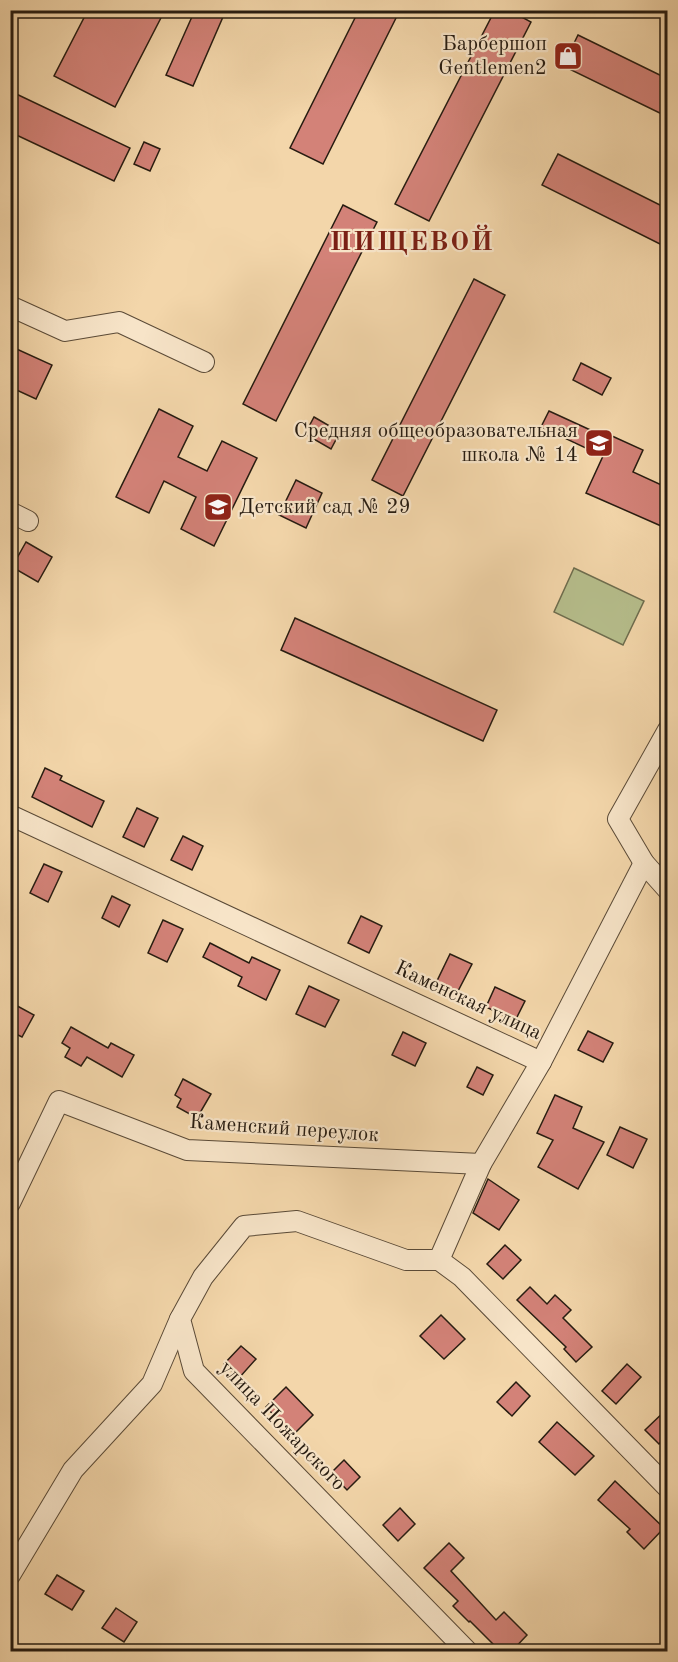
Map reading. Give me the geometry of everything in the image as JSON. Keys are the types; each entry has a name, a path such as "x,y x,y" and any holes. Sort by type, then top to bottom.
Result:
{"street":[{"path":"10,306 65,331 119,322 204,362"},
{"path":"10,512 28,521"},
{"path":"668,730 618,819 644,863 668,890"},
{"name":"Каменская улица","path":"10,815 541,1062 482,1164 440,1260"},
{"path":"541,1062 644,863"},
{"name":"Каменский переулок","path":"10,1203 59,1101 187,1150 482,1164"},
{"path":"10,1575 73,1470 152,1384 180,1319 203,1277 244,1226 297,1221 406,1260 440,1260 462,1277 668,1488"},
{"name":"улица Пожарского","path":"180,1319 194,1371 468,1652"}],"green space":[{"path":"574,568 644,601 623,645 554,612"}],"building":[{"path":"88,10 165,10 115,107 54,76"},
{"path":"195,10 226,10 193,86 166,75"},
{"path":"359,10 400,10 323,164 290,148"},
{"path":"495,10 509,10 531,22 429,221 395,204"},
{"path":"578,35 668,79 668,117 563,66"},
{"path":"10,91 130,148 114,181 10,132"},
{"path":"144,142 160,149 150,171 134,164"},
{"path":"558,154 668,209 668,248 542,185"},
{"path":"343,205 377,222 276,421 243,404"},
{"path":"474,279 505,295 403,496 372,480"},
{"path":"10,346 52,365 36,399 10,387"},
{"path":"581,363 611,378 602,395 573,380"},
{"path":"159,409 193,426 178,457 207,471 222,441 257,458 214,546 181,529 196,497 164,481 149,513 116,497"},
{"path":"549,411 610,439 612,436 643,450 633,472 668,488 668,529 586,493 603,456 541,427"},
{"path":"314,417 340,432 331,449 305,434"},
{"path":"296,480 322,493 306,528 279,515"},
{"path":"26,542 52,557 38,582 12,567"},
{"path":"295,618 497,710 483,741 281,650"},
{"path":"45,768 62,776 60,780 104,801 92,827 32,797"},
{"path":"137,808 158,818 144,847 123,837"},
{"path":"183,836 203,846 192,870 171,860"},
{"path":"44,864 62,872 48,902 30,893"},
{"path":"112,896 130,905 119,927 102,918"},
{"path":"361,916 382,926 369,953 348,943"},
{"path":"163,920 183,929 167,962 148,953"},
{"path":"210,943 249,963 252,957 280,970 266,1000 238,986 242,977 203,957"},
{"path":"450,954 472,964 457,993 436,983"},
{"path":"309,986 339,1000 325,1027 296,1014"},
{"path":"495,987 525,1001 515,1021 486,1007"},
{"path":"10,1002 34,1015 22,1037 10,1031"},
{"path":"71,1027 108,1048 111,1043 134,1055 122,1077 87,1057 81,1066 65,1057 70,1048 62,1043"},
{"path":"588,1031 613,1043 603,1062 578,1050"},
{"path":"403,1032 426,1043 415,1066 392,1055"},
{"path":"477,1067 493,1075 483,1095 467,1087"},
{"path":"183,1079 211,1094 197,1118 177,1107 181,1099 175,1095"},
{"path":"555,1095 582,1107 573,1128 604,1142 578,1189 538,1167 553,1140 537,1133"},
{"path":"620,1127 647,1139 633,1168 607,1155"},
{"path":"488,1179 519,1200 499,1230 473,1213"},
{"path":"505,1245 521,1260 503,1279 487,1264"},
{"path":"530,1287 547,1304 555,1295 571,1310 563,1318 592,1347 576,1362 564,1349 566,1347 517,1300"},
{"path":"441,1315 465,1339 444,1359 420,1336"},
{"path":"241,1346 256,1359 239,1378 224,1364"},
{"path":"627,1364 641,1377 616,1404 602,1391"},
{"path":"516,1382 530,1396 512,1416 497,1402"},
{"path":"286,1387 313,1415 293,1435 266,1407"},
{"path":"668,1408 668,1435 659,1444 645,1430"},
{"path":"557,1422 594,1456 575,1475 539,1442"},
{"path":"344,1460 360,1477 347,1490 331,1473"},
{"path":"615,1481 664,1528 644,1549 627,1532 630,1529 598,1500"},
{"path":"400,1508 415,1524 398,1541 383,1525"},
{"path":"449,1543 464,1558 451,1571 496,1620 504,1612 527,1635 511,1652 501,1652 469,1622 453,1606 458,1601 424,1568"},
{"path":"57,1575 84,1591 72,1610 45,1594"},
{"path":"116,1608 137,1622 124,1642 102,1628"}],"place":[{"name":"Барбершоп Gentlemen2","path":"568,56"},
{"name":"Средняя общеобразовательная школа № 14","path":"599,443"},
{"name":"Детский сад № 29","path":"218,507"}],"district":[{"name":"ПИЩЕВОЙ","path":"412,242"}]}
